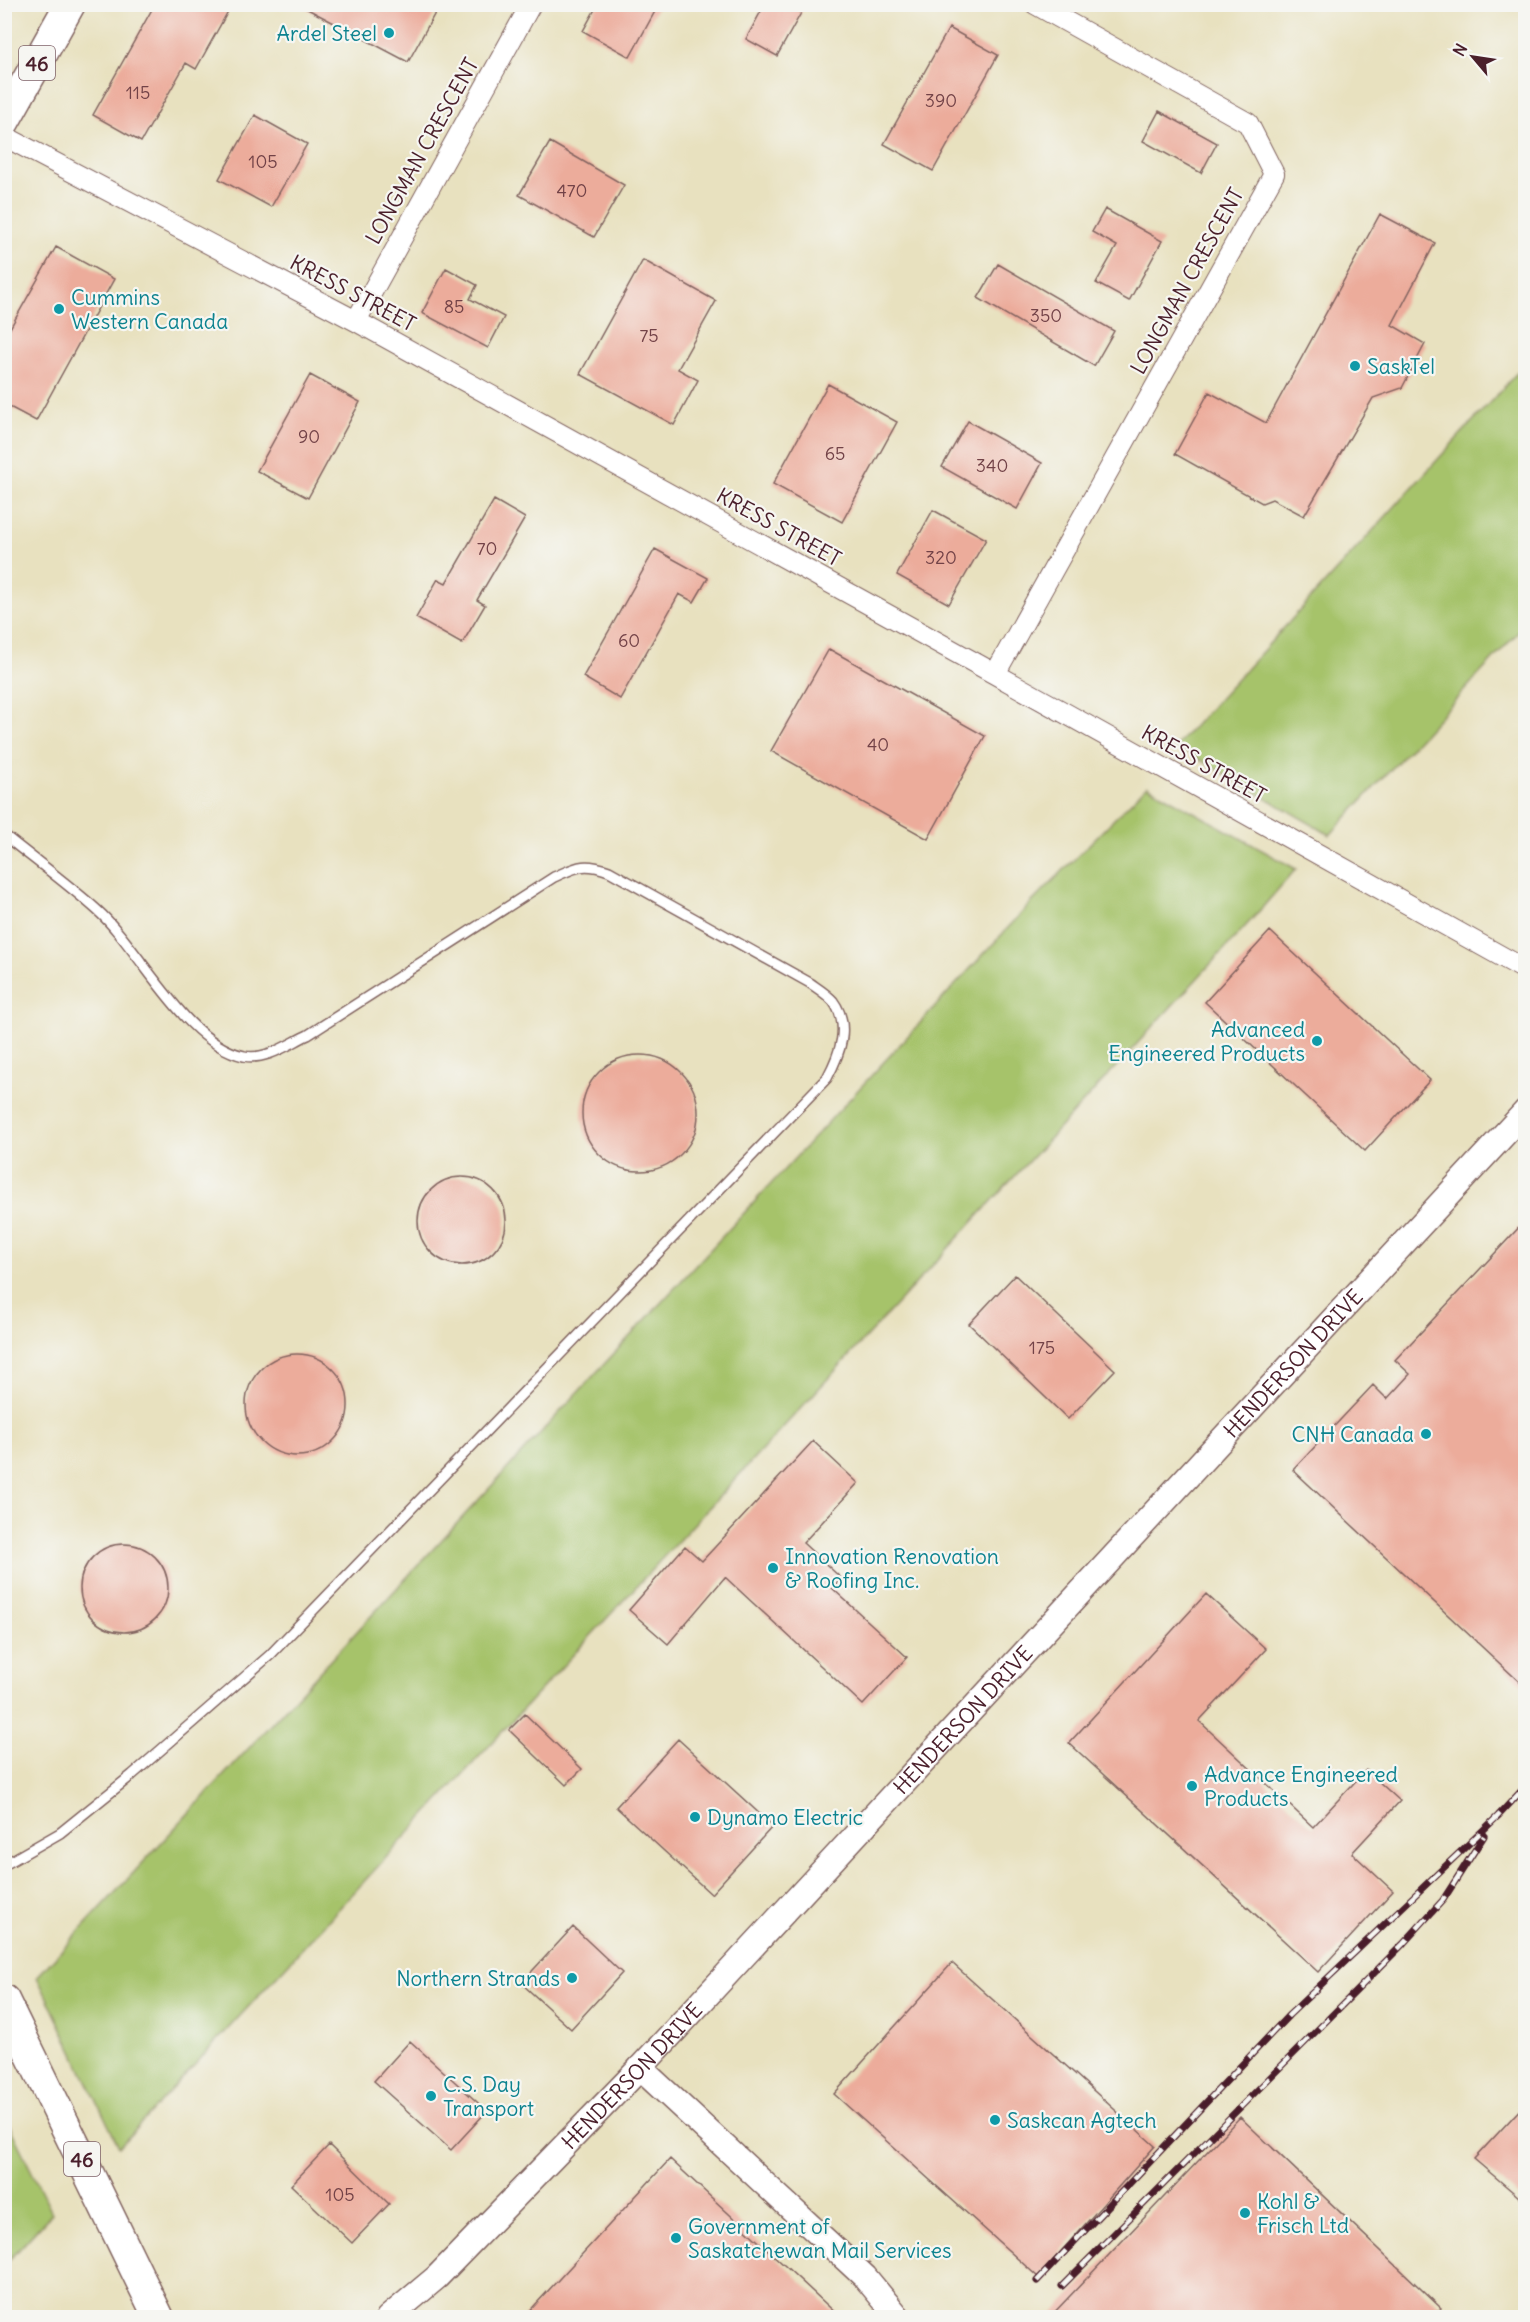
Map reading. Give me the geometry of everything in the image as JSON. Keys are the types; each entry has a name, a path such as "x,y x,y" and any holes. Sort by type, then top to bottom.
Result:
{"main road":[{"name":"46","path":"4,122 70,4"},
{"name":"46","path":"4,2000 159,2318"}],"street":[{"name":"LONGMAN CRESCENT","path":"356,321 531,4"},
{"name":"LONGMAN CRESCENT","path":"995,674 1274,174 1248,123 1035,4"},
{"name":"KRESS STREET","path":"4,136 356,321 1526,970"},
{"name":"HENDERSON DRIVE","path":"388,2318 437,2277 640,2068 1526,1111"},
{"path":"640,2068 865,2277 899,2318"}],"lane":[{"path":"4,835 99,911 186,1019 220,1046 245,1057 266,1055 308,1035 554,877 580,866 592,865 609,871 810,983 831,999 840,1012 842,1034 840,1053 827,1078 270,1655 60,1833 4,1865"}],"green space":[{"path":"1525,364 1525,625 1330,835 1176,746"},
{"path":"1147,786 1296,869 119,2147 37,1977 1031,903"},
{"path":"4,2115 52,2213 5,2265 4,2265"}],"building":[{"path":"155,4 232,4 196,69 186,63 141,142 93,115"},
{"name":"Ardel Steel","path":"298,4 440,4 408,62"},
{"path":"598,4 659,4 630,57 583,31"},
{"path":"765,4 806,4 777,56 746,39"},
{"path":"949,28 998,55 933,171 884,144"},
{"path":"1159,111 1217,143 1201,173 1143,141"},
{"path":"255,115 307,144 271,207 219,179"},
{"path":"550,142 624,185 594,237 519,195"},
{"path":"1105,209 1162,241 1129,301 1096,283 1117,246 1092,232"},
{"name":"SaskTel","path":"1380,214 1435,243 1392,325 1425,344 1402,388 1373,398 1304,516 1272,499 1262,503 1175,454 1209,392 1266,423"},
{"name":"Cummins Western Canada","path":"56,247 114,279 36,421 4,404 4,339"},
{"path":"643,260 716,301 678,369 698,380 674,425 580,374"},
{"path":"998,264 1114,331 1094,366 978,298"},
{"path":"446,268 477,285 470,299 504,317 488,348 422,313"},
{"path":"310,375 360,402 308,498 257,471"},
{"path":"828,384 897,422 842,522 773,484"},
{"path":"968,421 1042,463 1017,509 942,467"},
{"path":"494,500 525,518 477,600 485,605 462,644 416,618 438,579 446,583"},
{"path":"933,510 986,539 949,604 897,575"},
{"path":"655,549 708,578 694,602 679,594 620,699 583,677"},
{"path":"829,649 985,736 928,839 771,751"},
{"name":"Advanced Engineered Products","path":"1270,931 1430,1080 1365,1151 1205,1002"},
{"path":"640,1055 662,1060 681,1072 693,1091 698,1113 693,1135 681,1154 662,1166 640,1171 618,1166 599,1154 587,1135 582,1113 587,1091 599,1072 618,1060"},
{"path":"462,1177 479,1181 493,1190 502,1204 506,1221 502,1238 493,1252 479,1261 462,1265 445,1261 431,1252 422,1238 418,1221 422,1204 431,1190 445,1181"},
{"name":"CNH Canada","path":"1526,1220 1526,1688 1293,1470 1373,1385 1387,1399 1410,1374 1395,1360"},
{"path":"1015,1275 1115,1370 1068,1419 969,1324"},
{"path":"297,1354 317,1358 333,1369 344,1385 348,1405 344,1425 333,1441 317,1452 297,1456 277,1452 261,1441 250,1425 246,1405 250,1385 261,1369 277,1358"},
{"name":"Innovation Renovation & Roofing Inc.","path":"813,1441 858,1483 803,1543 841,1578 832,1588 907,1657 863,1705 725,1577 668,1644 629,1610 685,1546 702,1561"},
{"path":"124,1544 141,1547 155,1557 165,1571 168,1588 165,1605 155,1619 141,1629 124,1632 107,1629 93,1619 83,1605 80,1588 83,1571 93,1557 107,1547"},
{"name":"Advance Engineered Products","path":"1206,1594 1266,1649 1199,1721 1313,1827 1366,1770 1400,1801 1352,1853 1393,1891 1318,1972 1069,1743"},
{"path":"525,1714 582,1769 566,1785 509,1730"},
{"name":"Dynamo Electric","path":"678,1739 773,1826 711,1894 616,1807"},
{"name":"Northern Strands","path":"573,1927 622,1973 571,2029 521,1983"},
{"name":"Saskcan Agtech","path":"952,1963 1155,2146 1038,2277 834,2094"},
{"name":"C.S. Day Transport","path":"410,2041 487,2111 451,2150 374,2081"},
{"path":"1526,2103 1526,2203 1474,2159"},
{"name":"Kohl & Frisch Ltd","path":"1240,2117 1441,2308 1432,2318 1049,2318"},
{"path":"329,2145 389,2204 352,2243 291,2185"},
{"name":"Government of Saskatchewan Mail Services","path":"670,2159 841,2318 523,2318"}],"railway":[{"path":"1037,2281 1289,2015 1498,1816 1526,1786"},
{"path":"1062,2286 1403,1944 1443,1900 1484,1836"}],"place":[{"name":"Ardel Steel","path":"389,33"},
{"name":"Cummins Western Canada","path":"59,309"},
{"name":"SaskTel","path":"1355,366"},
{"name":"Advanced Engineered Products","path":"1317,1041"},
{"name":"CNH Canada","path":"1426,1434"},
{"name":"Innovation Renovation & Roofing Inc.","path":"773,1568"},
{"name":"Advance Engineered Products","path":"1192,1786"},
{"name":"Dynamo Electric","path":"695,1817"},
{"name":"Northern Strands","path":"572,1978"},
{"name":"C.S. Day Transport","path":"431,2096"},
{"name":"Saskcan Agtech","path":"995,2120"},
{"name":"Kohl & Frisch Ltd","path":"1245,2213"},
{"name":"Government of Saskatchewan Mail Services","path":"676,2238"}]}
